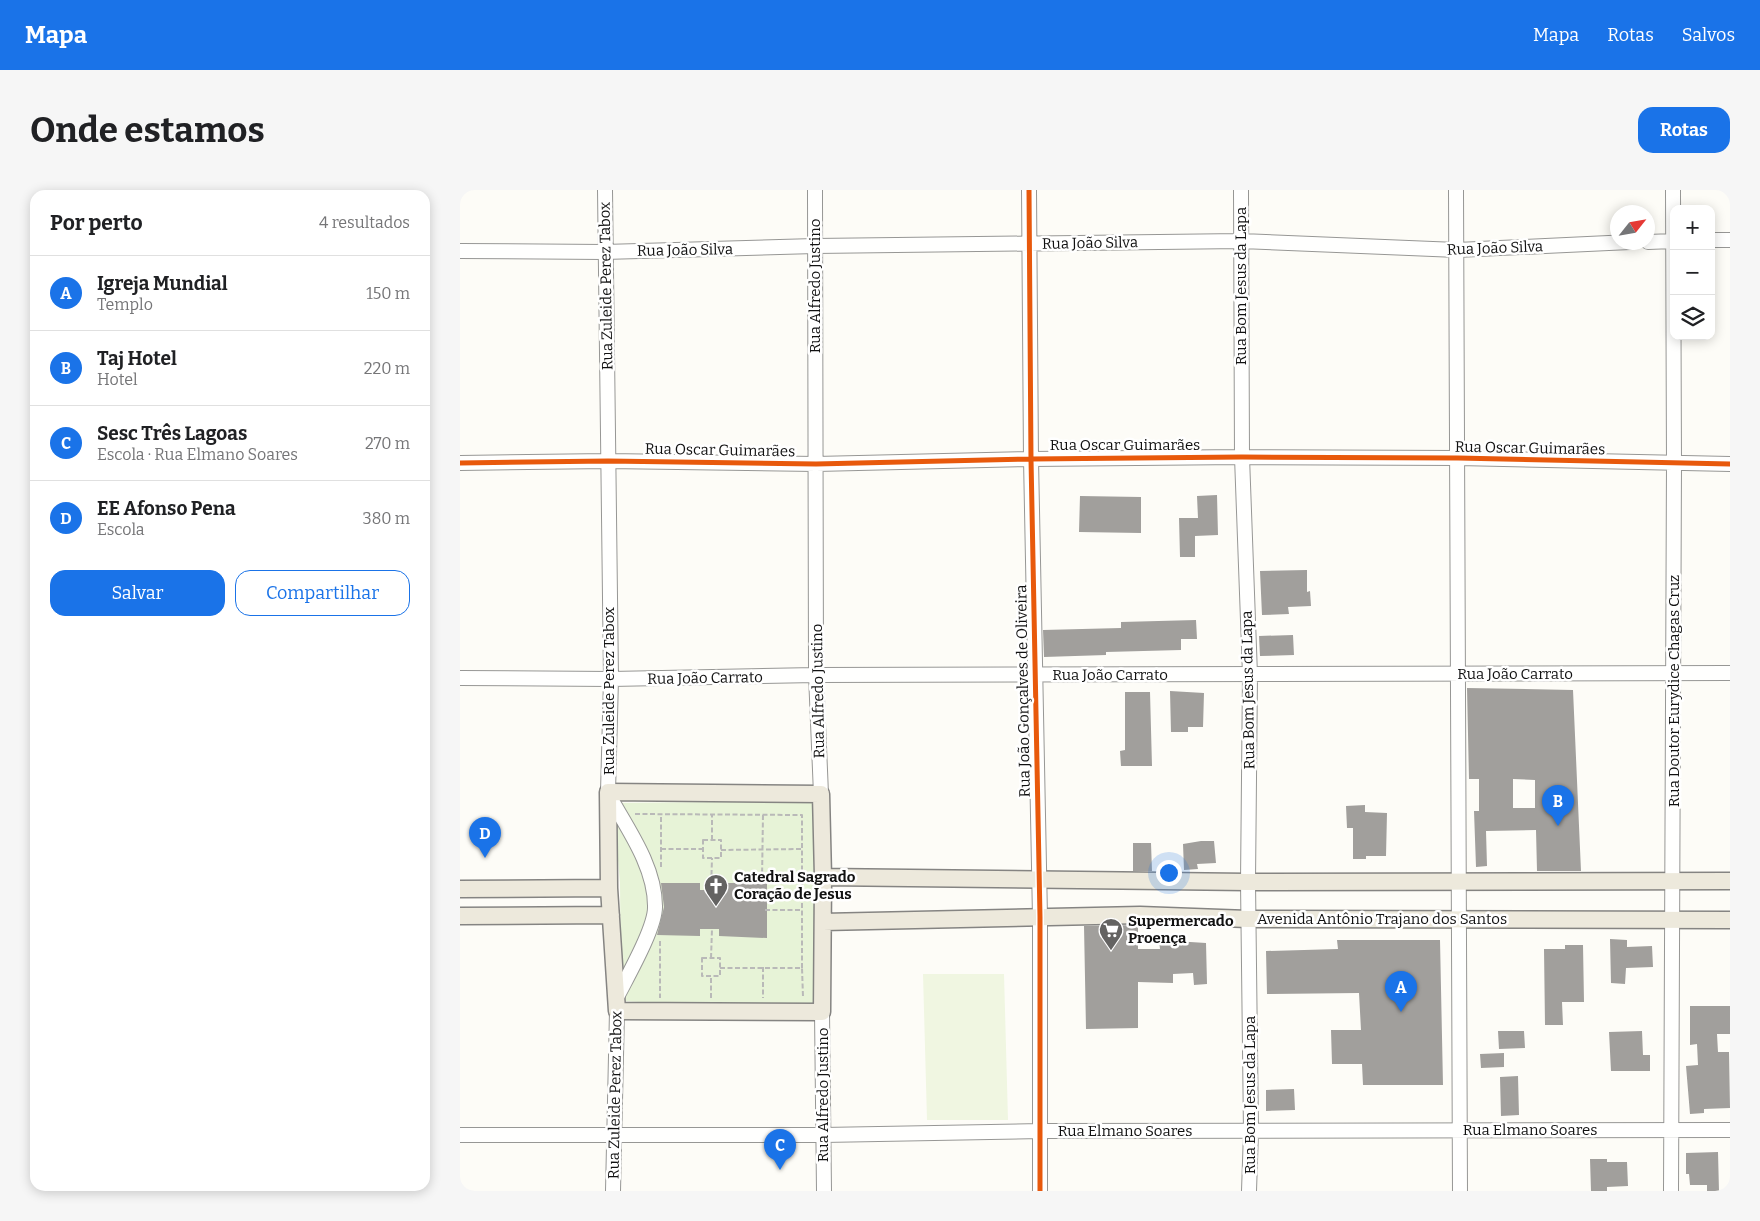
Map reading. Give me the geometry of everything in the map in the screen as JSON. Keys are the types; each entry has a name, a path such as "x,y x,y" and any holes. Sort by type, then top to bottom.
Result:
{"main road":[{"path":"608,793 821,794"},
{"name":"Rua Zuleide Perez Tabox","path":"608,793 611,915 617,1004"},
{"name":"Rua Alfredo Justino","path":"821,794 823,877 822,1012"},
{"path":"823,877 1248,882 1730,881"},
{"path":"460,888 610,888"},
{"path":"498,888 500,916"},
{"path":"460,916 611,915"},
{"name":"Avenida Antônio Trajano dos Santos","path":"823,922 1140,915 1248,919 1730,920"},
{"path":"617,1004 822,1012"}],"street":[{"name":"Rua Zuleide Perez Tabox","path":"605,190 604,252 610,680 608,793"},
{"name":"Rua Alfredo Justino","path":"815,190 816,675 821,794"},
{"name":"Rua João Gonçalves de Oliveira","path":"1029,190 1031,458 1040,918 1040,1191"},
{"name":"Rua Bom Jesus da Lapa","path":"1241,190 1242,457 1250,675 1248,919 1251,1132 1249,1191"},
{"path":"1456,190 1460,1191"},
{"name":"Rua Doutor Eurydice Chagas Cruz","path":"1672,190 1672,205"},
{"path":"1655,241 1670,240"},
{"path":"1715,240 1730,240"},
{"name":"Rua João Silva","path":"460,251 604,252 815,246 1241,241 1457,250 1610,243"},
{"name":"Rua Doutor Eurydice Chagas Cruz","path":"1671,1191 1674,672 1673,250"},
{"name":"Rua Oscar Guimarães","path":"460,463 608,461 816,464 1031,458 1242,457 1458,458 1730,464"},
{"name":"Rua João Carrato","path":"460,678 610,680 816,675 1730,673"},
{"path":"608,793 639,850 651,878 656,907 652,922 617,1004"},
{"name":"Rua Zuleide Perez Tabox","path":"613,1191 617,1004"},
{"name":"Rua Alfredo Justino","path":"822,1012 824,1191"},
{"name":"Rua Elmano Soares","path":"460,1135 823,1135 1041,1131 1730,1130"}],"path":[{"path":"634,814 802,815 803,998 795,998"},
{"path":"661,814 661,874"},
{"path":"712,814 712,840"},
{"path":"762,880 763,814"},
{"path":"703,840 712,840 721,840 721,858 702,858 703,840"},
{"path":"661,849 703,849"},
{"path":"721,850 802,849"},
{"path":"711,890 712,858"},
{"path":"766,910 802,910"},
{"path":"711,958 712,929"},
{"path":"660,935 660,998"},
{"path":"702,958 711,958 720,958 720,976 702,976 702,958"},
{"path":"720,968 802,968"},
{"path":"763,968 763,998"},
{"path":"711,998 720,998"},
{"path":"754,998 771,998"}],"green space":[{"path":"817,801 817,1012 621,1001 620,883 613,803"},
{"path":"923,974 1004,974 1008,1120 927,1120"}],"building":[{"path":"1217,495 1218,535 1195,536 1195,557 1180,557 1179,518 1198,518 1197,496"},
{"path":"1080,496 1141,497 1141,533 1079,532"},
{"path":"1307,570 1307,592 1310,591 1311,606 1288,607 1289,614 1262,615 1260,571"},
{"path":"1196,620 1197,639 1181,639 1181,650 1106,652 1106,655 1044,657 1043,630 1121,628 1121,622"},
{"path":"1293,635 1294,655 1260,656 1259,636"},
{"path":"1467,688 1573,690 1581,871 1537,871 1536,830 1486,831 1487,866 1476,867 1474,811 1479,811 1479,779 1469,779","holes":["1513,779 1535,780 1535,808 1513,808"]},
{"path":"1170,691 1204,693 1203,727 1188,727 1188,732 1171,732"},
{"path":"1125,692 1150,692 1152,766 1121,766 1120,751 1125,750"},
{"path":"1365,805 1365,812 1387,813 1386,856 1366,856 1366,859 1353,859 1353,828 1347,828 1346,806"},
{"path":"1214,841 1216,863 1197,864 1198,869 1184,870 1183,844"},
{"path":"1133,843 1151,843 1152,871 1133,871"},
{"name":"Catedral Sagrado Coração de Jesus","path":"741,880 767,880 767,938 719,936 719,929 700,929 700,936 657,935 664,907 661,883 700,883 700,890 720,890 720,883 741,883"},
{"name":"Supermercado Proença","path":"1138,925 1138,949 1160,949 1159,940 1206,943 1207,984 1194,985 1193,973 1173,974 1173,983 1138,982 1138,1028 1086,1029 1084,926"},
{"path":"1610,939 1627,940 1627,947 1652,946 1653,967 1626,968 1625,984 1611,983"},
{"path":"1337,940 1440,940 1443,1085 1363,1085 1362,1064 1332,1064 1331,1030 1361,1030 1359,993 1267,994 1266,951 1338,949"},
{"path":"1565,945 1583,945 1584,1002 1562,1002 1563,1025 1545,1025 1544,949 1565,949"},
{"path":"1690,1006 1730,1006 1730,1034 1717,1034 1718,1052 1729,1052 1730,1108 1704,1109 1704,1113 1690,1114 1686,1066 1698,1065 1697,1044 1690,1045"},
{"path":"1498,1031 1524,1031 1525,1048 1499,1049"},
{"path":"1642,1031 1643,1055 1650,1055 1650,1071 1611,1071 1609,1032"},
{"path":"1504,1053 1504,1067 1481,1068 1480,1054"},
{"path":"1518,1076 1519,1115 1501,1116 1500,1077"},
{"path":"1294,1089 1295,1110 1266,1111 1266,1090"},
{"path":"1718,1152 1719,1191 1707,1191 1707,1185 1690,1185 1689,1174 1686,1174 1686,1153"},
{"path":"1590,1159 1607,1159 1607,1162 1627,1162 1628,1186 1607,1187 1607,1191 1591,1191"}],"cycle path":[{"path":"1029,190 1031,459 1040,917 1040,1191"},
{"path":"460,463 608,461 816,464 1242,457 1458,458 1730,464"}],"place":[{"name":"Taj Hotel","path":"1558,826"},
{"name":"EE Afonso Pena","path":"485,858"},
{"name":"Catedral Sagrado Coração de Jesus","path":"716,907"},
{"name":"Supermercado Proença","path":"1111,951"},
{"name":"Igreja Mundial","path":"1401,1012"},
{"name":"Sesc Três Lagoas","path":"780,1170"}]}
